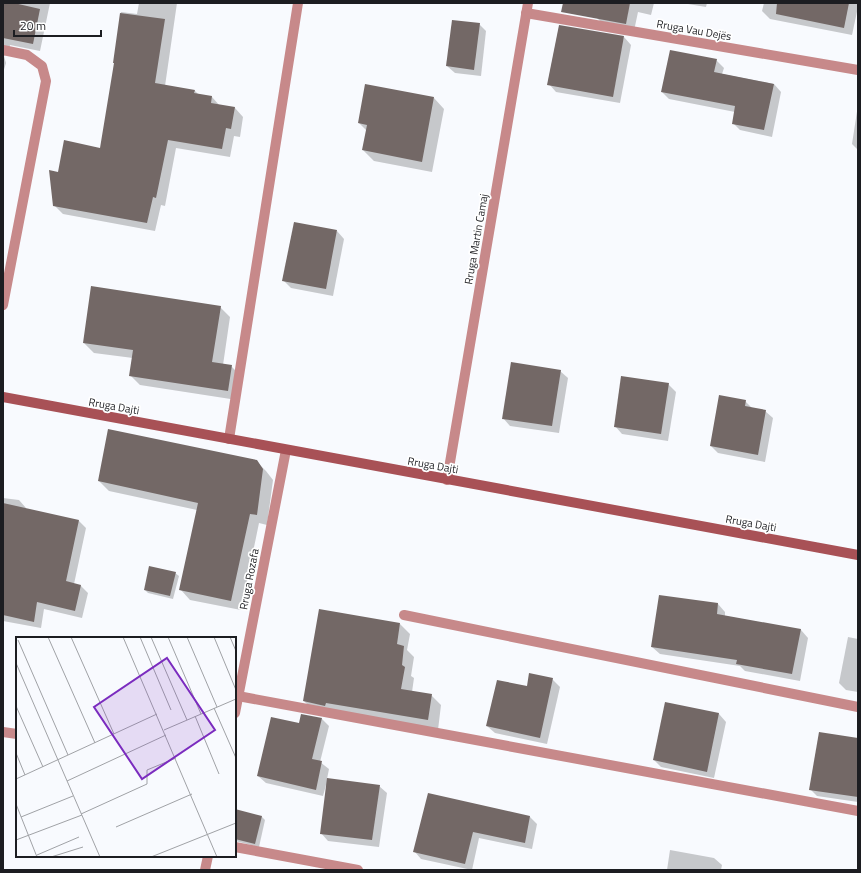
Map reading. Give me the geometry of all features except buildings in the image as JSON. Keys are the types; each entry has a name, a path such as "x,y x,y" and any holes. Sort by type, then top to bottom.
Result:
{"street":[{"path":"229,439 298,3"},
{"name":"Rruga Martin Camaj","path":"447,480 528,3"},
{"name":"Rruga Vau Dejës","path":"526,13 858,70"},
{"path":"3,50 26,55 42,66 46,81 3,305"},
{"name":"Rruga Dajti","path":"3,397 858,555"},
{"name":"Rruga Rozafa","path":"236,707 286,450"},
{"path":"404,615 858,707"},
{"path":"238,696 858,811"},
{"path":"3,732 16,734"},
{"path":"236,847 358,870"},
{"path":"205,870 208,857"}]}
